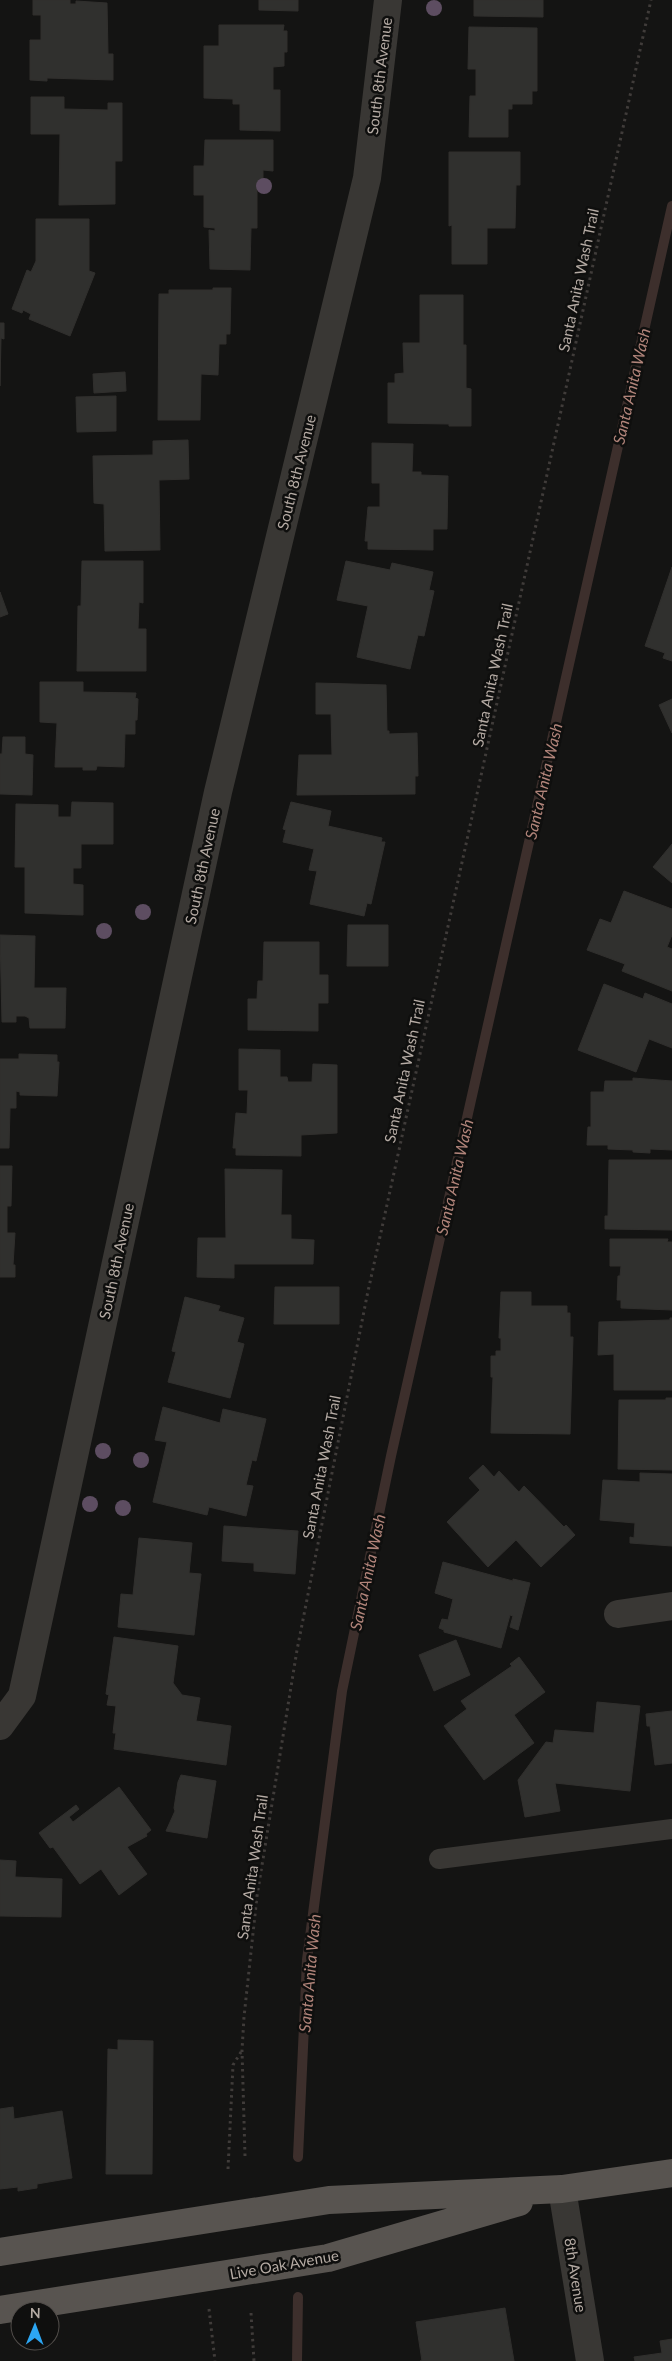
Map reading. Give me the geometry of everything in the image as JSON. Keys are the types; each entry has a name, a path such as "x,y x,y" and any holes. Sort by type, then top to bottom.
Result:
{"main road":[{"name":"Live Oak Avenue","path":"0,2252 329,2200 562,2189 672,2173"},
{"name":"Live Oak Avenue","path":"0,2310 205,2278 267,2266 328,2258 562,2189"}],"street":[{"name":"South 8th Avenue","path":"0,1726 22,1696 218,792 367,178 388,0"},
{"path":"618,1614 672,1606"},
{"name":"8th Avenue","path":"562,2189 590,2361"}],"lane":[{"path":"439,1859 672,1829"}],"path":[{"name":"Santa Anita Wash Trail","path":"245,2156 242,2050 257,1896 297,1650 367,1296 651,0"},
{"path":"228,2169 233,2066 242,2050"},
{"path":"205,2278 215,2361"},
{"path":"251,2313 254,2361"}],"building":[{"path":"33,0 70,0 70,4 76,4 76,1 107,3 108,54 113,54 113,80 47,78 47,81 30,80 30,40 41,40 41,15 33,15"},
{"path":"259,0 298,0 298,11 259,10"},
{"path":"474,0 543,0 543,17 474,16"},
{"path":"219,25 284,25 283,31 287,31 287,52 284,52 284,66 273,67 273,90 280,90 280,131 240,130 240,104 233,104 233,99 204,98 204,46 219,46"},
{"path":"469,27 537,28 537,91 532,91 532,104 512,104 512,109 508,109 508,137 469,137 470,96 476,96 476,69 468,69"},
{"path":"31,97 64,97 64,109 108,110 108,103 122,103 122,161 115,161 115,204 59,205 60,134 31,134"},
{"path":"205,140 273,140 273,171 263,170 263,188 257,189 257,228 251,228 250,270 210,269 209,230 215,231 215,228 204,227 204,195 194,195 194,166 204,166"},
{"path":"449,152 520,152 520,185 516,185 515,228 487,228 487,264 452,264 452,225 449,226"},
{"path":"36,219 89,219 89,271 95,273 70,336 29,319 31,314 23,310 22,313 12,309 27,270 31,272 36,261"},
{"path":"213,288 231,288 230,334 226,334 226,344 219,344 218,375 201,374 200,420 158,420 159,294 169,294 169,290 213,290"},
{"path":"420,295 463,295 463,345 466,345 466,388 471,389 471,426 388,423 388,383 395,383 395,374 404,373 403,343 420,343"},
{"path":"0,323 4,323 4,339 1,338 0,386"},
{"path":"125,372 126,391 94,393 93,374"},
{"path":"116,396 116,431 77,432 76,397"},
{"path":"188,440 189,479 159,480 160,550 105,551 104,504 94,503 93,456 153,455 153,441"},
{"path":"372,443 413,444 412,472 421,472 421,475 448,476 447,529 433,529 433,550 368,549 368,541 365,541 368,507 380,507 380,483 372,483"},
{"path":"82,561 143,561 143,603 139,602 138,629 146,629 146,671 77,671 78,606 81,606"},
{"path":"346,561 390,570 392,563 433,572 429,590 434,591 424,636 418,635 410,669 357,657 368,606 337,600"},
{"path":"672,567 672,661 663,658 665,653 645,646"},
{"path":"0,592 8,614 0,617"},
{"path":"40,682 83,682 83,692 136,693 135,698 138,699 135,734 125,734 124,767 97,766 96,770 83,770 83,767 55,767 57,723 40,722"},
{"path":"316,683 386,685 387,731 389,731 389,734 417,733 418,776 415,776 415,794 297,795 299,755 332,755 331,714 316,714"},
{"path":"672,699 672,733 659,705"},
{"path":"3,737 25,737 25,754 33,755 32,795 0,794 0,754 2,754"},
{"path":"72,802 113,803 113,844 81,844 81,868 73,868 73,884 83,885 83,915 25,913 25,867 15,867 16,804 58,805 58,817 71,817"},
{"path":"291,802 331,811 328,826 382,838 381,842 385,842 371,904 367,903 364,916 310,904 317,871 309,870 314,849 283,842 286,830 283,829"},
{"path":"672,844 672,883 653,867"},
{"path":"624,891 672,909 672,935 667,947 672,949 672,991 622,971 625,964 587,950 600,919 611,923"},
{"path":"348,925 388,925 388,966 347,966"},
{"path":"0,935 35,936 34,988 66,988 65,1028 30,1028 29,1018 25,1016 16,1016 16,1022 2,1022"},
{"path":"264,942 319,942 319,975 328,975 328,1003 318,1003 318,1031 248,1030 248,999 257,999 258,981 263,981"},
{"path":"604,984 643,999 645,993 672,1004 672,1048 649,1039 636,1072 578,1050"},
{"path":"239,1049 280,1050 280,1077 287,1077 288,1082 312,1082 313,1064 337,1065 337,1133 301,1135 301,1156 236,1155 236,1148 233,1148 236,1113 247,1114 248,1090 239,1090"},
{"path":"19,1054 57,1055 57,1062 59,1062 57,1096 20,1095 20,1092 16,1091 16,1108 10,1108 9,1148 0,1148 0,1059 19,1059"},
{"path":"633,1078 672,1081 672,1150 650,1149 650,1153 633,1152 633,1150 608,1149 608,1145 587,1145 588,1127 591,1127 591,1092 604,1092 605,1081 633,1081"},
{"path":"609,1160 672,1160 672,1230 605,1229 605,1216 608,1216"},
{"path":"0,1166 12,1166 11,1206 7,1206 7,1233 15,1233 13,1265 15,1265 15,1277 0,1277"},
{"path":"225,1169 282,1170 281,1215 291,1215 291,1239 314,1240 313,1264 234,1264 234,1278 197,1277 198,1238 226,1238"},
{"path":"610,1239 668,1239 667,1242 672,1242 672,1310 621,1308 621,1300 617,1300 618,1276 620,1276 621,1266 610,1266"},
{"path":"275,1287 339,1287 339,1324 274,1324"},
{"path":"501,1292 531,1292 531,1306 567,1306 567,1313 570,1313 570,1337 573,1337 570,1434 491,1433 493,1377 491,1377 491,1356 496,1356 496,1351 501,1351 501,1338 499,1338"},
{"path":"185,1297 220,1306 218,1311 244,1318 237,1342 244,1344 230,1398 168,1382 176,1352 172,1351"},
{"path":"672,1318 672,1390 614,1390 614,1354 598,1355 599,1322 670,1320"},
{"path":"666,1398 672,1398 672,1470 618,1469 619,1400 666,1400"},
{"path":"163,1407 220,1423 223,1409 266,1419 256,1461 252,1460 246,1485 253,1486 246,1516 209,1507 207,1515 153,1502 167,1442 155,1440"},
{"path":"483,1465 494,1477 499,1471 519,1492 524,1486 564,1527 566,1525 575,1535 541,1567 516,1540 488,1567 447,1522 480,1490 469,1478"},
{"path":"640,1473 672,1474 672,1546 630,1543 630,1537 634,1538 635,1523 600,1520 603,1480 640,1482"},
{"path":"224,1526 298,1531 295,1574 254,1571 254,1563 222,1561"},
{"path":"139,1538 192,1543 189,1573 201,1574 194,1635 118,1627 121,1594 133,1595"},
{"path":"443,1562 513,1581 513,1579 530,1583 518,1630 510,1627 513,1616 510,1615 501,1648 444,1632 444,1630 439,1628 442,1619 448,1620 453,1599 435,1593"},
{"path":"114,1637 178,1646 173,1683 182,1695 200,1698 196,1721 231,1726 226,1765 114,1749 116,1733 113,1733 116,1706 107,1705 109,1695 106,1694"},
{"path":"456,1640 470,1675 434,1691 419,1655"},
{"path":"519,1657 545,1692 514,1715 534,1743 484,1780 444,1726 467,1709 461,1701 512,1666 510,1664"},
{"path":"597,1702 640,1706 630,1791 555,1783 560,1811 525,1817 518,1780 546,1742 553,1743 555,1730 594,1733"},
{"path":"672,1711 672,1763 655,1765 650,1726 647,1726 646,1714"},
{"path":"181,1775 216,1781 207,1838 166,1831 175,1811 178,1782"},
{"path":"119,1787 151,1830 146,1834 147,1836 127,1847 147,1874 119,1895 101,1869 80,1884 53,1847 50,1848 39,1833 76,1805 79,1809 69,1817 73,1822"},
{"path":"0,1860 16,1861 15,1877 62,1879 61,1917 0,1916"},
{"path":"118,2040 153,2041 152,2174 106,2174 108,2049 118,2050"},
{"path":"13,2107 14,2119 62,2111 72,2178 37,2184 37,2188 18,2191 18,2187 0,2189 0,2109"},
{"path":"505,2308 514,2361 422,2361 416,2322"},
{"path":"672,2339 672,2361 635,2361 634,2357 662,2353 660,2341"}],"waterway":[{"name":"Santa Anita Wash","path":"298,2157 307,1960 342,1691 391,1456 672,206"},
{"name":"Santa Anita Wash","path":"297,2361 298,2297"}]}
